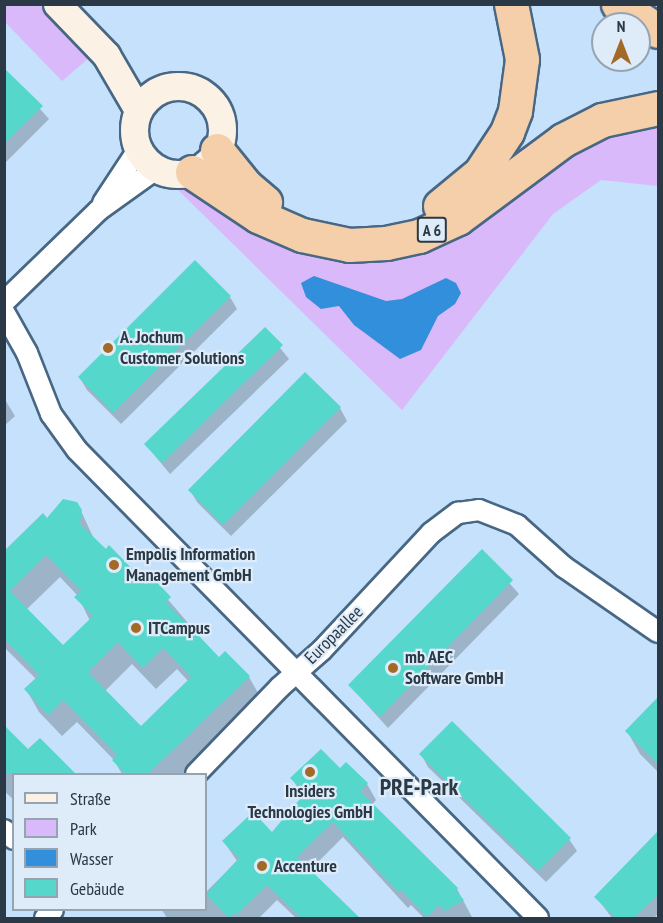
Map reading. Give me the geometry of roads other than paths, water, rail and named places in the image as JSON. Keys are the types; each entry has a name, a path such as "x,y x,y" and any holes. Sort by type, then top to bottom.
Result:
{"highway":[{"path":"217,150 264,202 318,224 370,228 420,217 457,195 480,173 507,132 520,88 522,59 511,4"},
{"path":"618,4 658,31"},
{"name":"A 6","path":"192,172 258,216 302,235 349,245 386,243 419,236 458,218 563,140 602,120 658,108"}],"main road":[{"path":"57,4 106,56 138,110"},
{"path":"106,56 158,90"},
{"path":"186,86 211,100 222,124 217,150 192,172 167,173 147,159 134,123 138,110 158,90 186,86"}],"street":[{"path":"4,302 99,210 147,159"},
{"name":"Europaallee","path":"4,312 27,353 51,414 77,450 297,672 438,527 458,513 479,510 517,525 564,567 658,632"},
{"path":"197,773 297,672 538,918"}],"water":[{"path":"314,276 386,301 402,299 446,278 456,283 461,293 455,304 438,316 421,350 400,359 354,325 339,306 321,309 306,297 301,283"}],"place":[{"name":"A. Jochum Customer Solutions","path":"108,348"},
{"name":"Empolis Information Management GmbH","path":"114,565"},
{"name":"ITCampus","path":"136,628"},
{"name":"mb AEC Software GmbH","path":"393,668"},
{"name":"Insiders Technologies GmbH","path":"310,772"},
{"name":"Accenture","path":"262,866"}],"district":[{"name":"PRE-Park","path":"419,787"}]}
